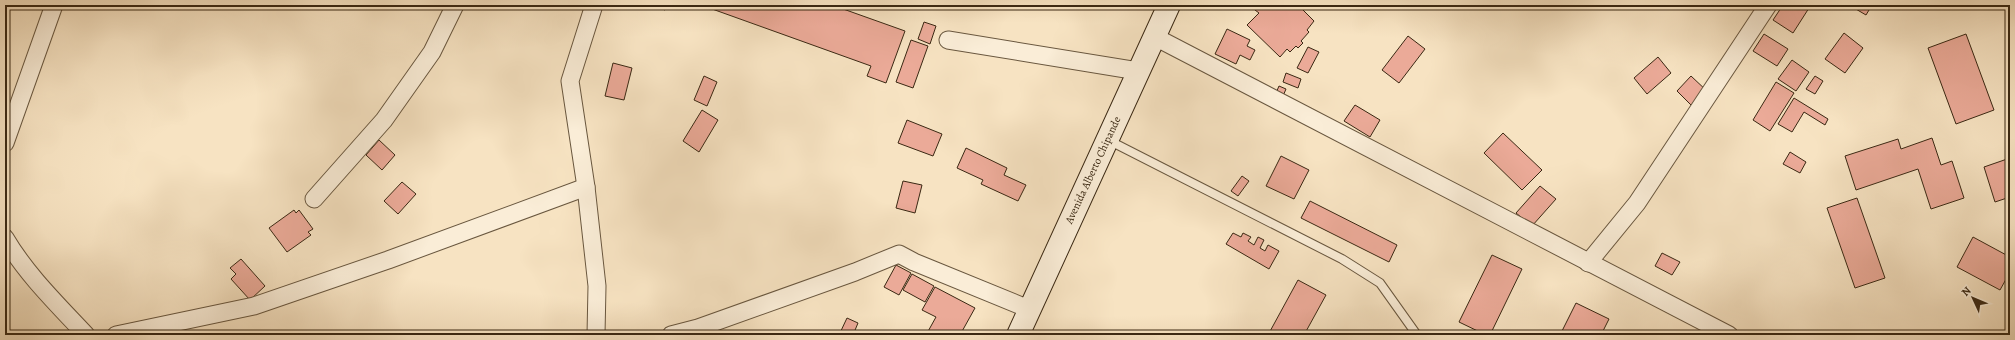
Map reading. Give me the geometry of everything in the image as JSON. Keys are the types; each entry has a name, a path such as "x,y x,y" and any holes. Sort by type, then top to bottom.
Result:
{"main road":[{"name":"Avenida Alberto Chipande","path":"1018,335 1169,5"}],"street":[{"path":"5,144 54,5"},
{"path":"314,199 384,120 432,52 455,5"},
{"path":"594,5 570,81 586,187 597,286 596,335"},
{"path":"1588,262 1637,202 1768,5"},
{"path":"1155,37 1729,335"},
{"path":"948,40 1138,72"},
{"path":"116,335 254,306 388,260 586,187"},
{"path":"5,238 10,248 47,293 86,335"},
{"path":"671,335 698,328 855,272 899,254 914,262 1030,309"}],"lane":[{"path":"1107,139 1355,267 1380,283 1417,335"}],"building":[{"path":"651,5 667,5 665,10"},
{"path":"701,5 832,5 905,31 886,83 867,76 871,66"},
{"path":"1260,5 1305,5 1306,7 1303,10 1314,21 1307,30 1309,32 1301,41 1303,43 1298,48 1296,46 1290,52 1287,49 1280,57 1247,25 1259,13 1255,10"},
{"path":"1783,5 1804,5 1809,8 1793,33 1773,20"},
{"path":"1849,5 1872,5 1866,15"},
{"path":"924,22 936,26 930,44 918,39"},
{"path":"1227,29 1250,40 1247,46 1255,50 1250,60 1240,55 1236,64 1215,54"},
{"path":"1844,33 1863,48 1845,73 1825,59"},
{"path":"1764,34 1788,49 1777,66 1753,51"},
{"path":"1966,34 1994,110 1956,124 1928,48"},
{"path":"1408,36 1425,49 1399,83 1382,70"},
{"path":"911,40 928,46 913,88 896,82"},
{"path":"1308,47 1319,52 1308,73 1297,68"},
{"path":"1658,57 1671,73 1647,94 1634,78"},
{"path":"1792,60 1809,72 1796,91 1778,79"},
{"path":"613,63 632,68 624,100 605,96"},
{"path":"1286,73 1301,79 1298,88 1283,82"},
{"path":"704,76 717,82 707,106 694,100"},
{"path":"1691,76 1708,92 1693,107 1677,91"},
{"path":"1815,76 1823,81 1815,94 1806,89"},
{"path":"1776,82 1794,93 1770,131 1753,120"},
{"path":"1279,86 1286,89 1283,96 1276,93"},
{"path":"1794,98 1828,119 1825,125 1804,112 1792,132 1778,124"},
{"path":"1355,105 1380,120 1370,137 1344,121"},
{"path":"702,110 718,120 699,152 683,141"},
{"path":"907,120 942,134 933,156 898,143"},
{"path":"1503,133 1542,170 1522,190 1484,153"},
{"path":"1932,138 1941,165 1952,161 1964,198 1931,209 1918,169 1856,190 1845,156 1898,139 1901,149"},
{"path":"379,140 395,155 382,170 366,155"},
{"path":"966,148 1007,168 1004,175 1026,185 1018,201 981,184 983,180 957,168"},
{"path":"1790,152 1806,162 1800,173 1783,164"},
{"path":"1281,156 1309,170 1294,199 1266,186"},
{"path":"2010,158 2010,197 1995,202 1984,167"},
{"path":"1242,176 1249,181 1238,196 1231,191"},
{"path":"903,181 922,185 915,213 896,208"},
{"path":"402,182 416,194 398,214 384,201"},
{"path":"1540,186 1556,199 1532,226 1516,213"},
{"path":"1857,198 1885,278 1855,288 1827,208"},
{"path":"1310,201 1397,245 1389,262 1301,218"},
{"path":"294,210 296,213 299,210 313,229 308,232 311,235 287,252 269,228"},
{"path":"1233,233 1241,237 1243,233 1251,237 1248,241 1254,245 1258,237 1264,240 1260,248 1265,251 1268,245 1279,251 1269,269 1226,244"},
{"path":"1973,237 2010,257 2010,272 2000,290 1957,267"},
{"path":"1662,253 1680,262 1672,275 1655,266"},
{"path":"1492,255 1522,269 1490,335 1486,335 1459,322"},
{"path":"241,259 265,286 250,300 231,279 236,274 230,268"},
{"path":"896,265 911,273 899,295 884,287"},
{"path":"912,274 934,286 925,302 903,290"},
{"path":"1298,280 1326,295 1304,335 1268,335"},
{"path":"935,287 975,308 960,335 926,335 936,317 922,310"},
{"path":"1576,303 1609,319 1601,335 1560,335"},
{"path":"847,318 858,323 853,335 839,335"}]}
